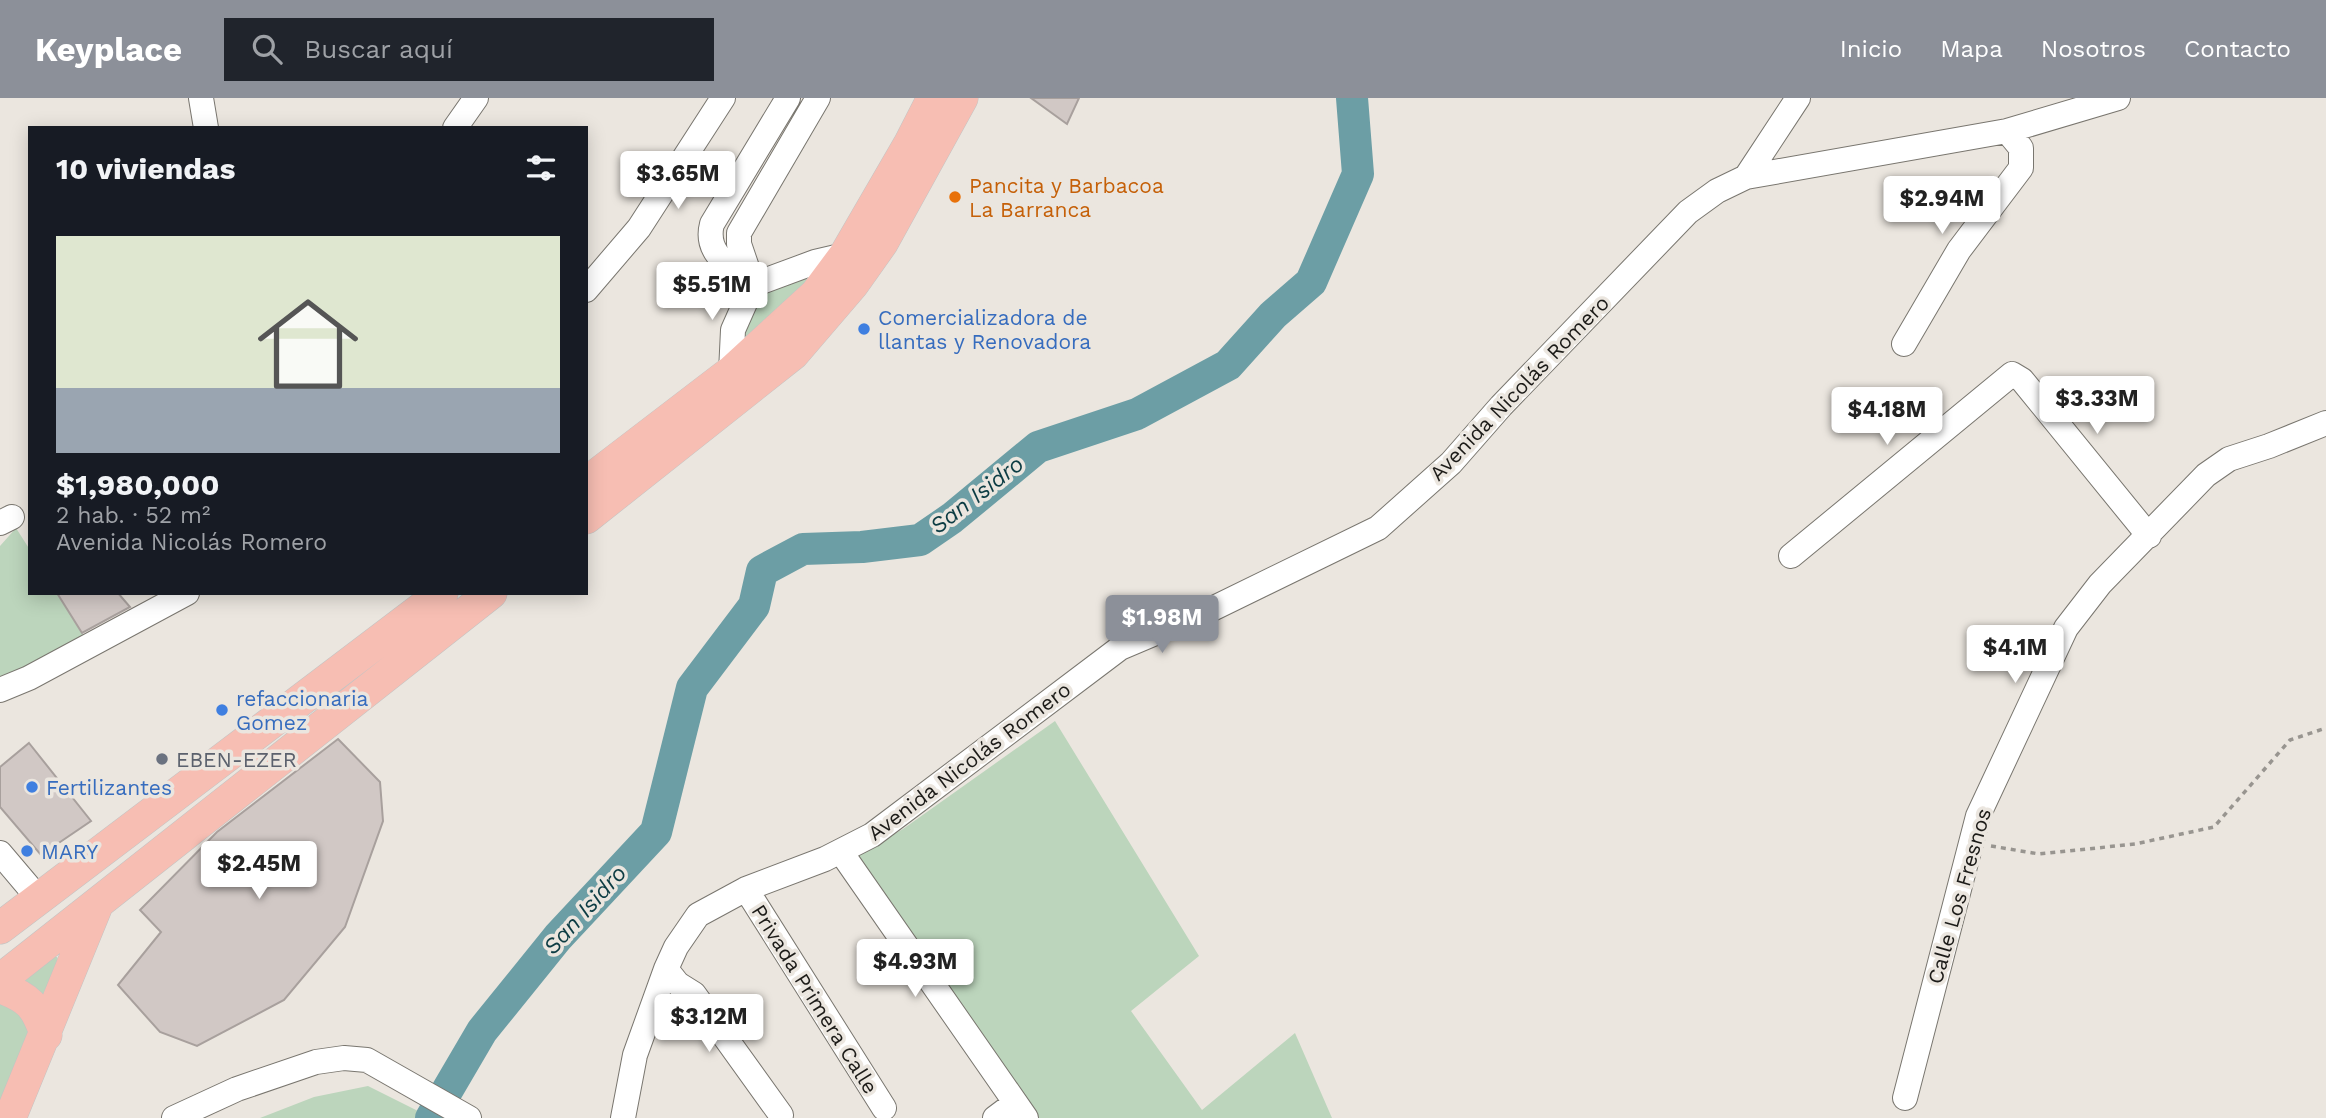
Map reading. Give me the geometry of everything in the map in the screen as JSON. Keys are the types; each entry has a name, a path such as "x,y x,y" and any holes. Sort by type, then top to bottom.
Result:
{"main road":[{"path":"588,481 731,372 816,294 845,255 933,98"},
{"path":"588,516 793,354 853,284 882,243 962,98"},
{"path":"0,928 439,595"},
{"path":"0,980 488,595"},
{"path":"10,1118 98,903 107,849"},
{"path":"0,987 22,995 39,1013 46,1035"}],"street":[{"path":"201,98 206,126"},
{"path":"456,126 477,98"},
{"path":"596,272 646,217 723,98"},
{"path":"753,285 712,250 709,237 712,224 788,98"},
{"path":"731,372 733,330 753,285 738,244 738,233 818,98"},
{"path":"1746,177 1798,98"},
{"name":"Avenida Nicolás Romero","path":"623,1118 635,1055 666,970 676,947 698,915 747,889 841,852 872,835 1120,648 1212,609 1378,528 1451,463 1501,406 1688,212 1717,191 1746,177 2007,131 2118,98"},
{"path":"1904,344 1959,250 2021,168 2021,148 2007,131"},
{"path":"754,153 776,166"},
{"path":"753,285 815,262 845,255"},
{"path":"1790,556 2012,374 2022,380 2149,536"},
{"name":"Calle Los Fresnos","path":"1905,1098 1978,816 2067,628 2100,584 2206,475 2229,459 2326,423"},
{"path":"0,690 29,678 183,595"},
{"path":"841,852 1021,1111 995,1118"},
{"path":"0,853 39,899"},
{"name":"Privada Primera Calle","path":"747,889 884,1108"},
{"path":"666,970 678,984 694,994 781,1115"},
{"path":"174,1118 237,1089 316,1062 344,1058 367,1060 468,1116"}],"path":[{"path":"1971,843 2039,854 2135,844 2214,827 2290,740 2326,728"}],"green space":[{"path":"826,264 735,357 756,290"},
{"path":"16,528 28,547 28,595 58,595 86,639 0,681 0,546"},
{"path":"1055,721 1199,956 1131,1011 1202,1110 1295,1033 1332,1118 1039,1118 852,858 903,829"},
{"path":"45,955 57,957 60,967 0,1118 0,995"},
{"path":"368,1086 432,1118 260,1118 314,1097"}],"building":[{"path":"1031,98 1079,98 1067,124"},
{"path":"58,595 120,595 130,607 82,633"},
{"path":"338,739 380,782 383,821 345,927 284,1000 197,1046 160,1032 118,985 161,932 140,910 217,832"},
{"name":"Fertilizantes","path":"29,743 91,821 41,855 0,807 0,767"}],"waterway":[{"name":"San Isidro","path":"431,1118 482,1031 558,937 656,832 692,688 754,606 762,571 803,549 862,547 920,540 952,518 1038,447 1137,414 1228,365 1273,315 1311,282 1358,174 1352,98"}],"place":[{"name":"Pancita y Barbacoa La Barranca","path":"955,197"},
{"name":"Comercializadora de llantas y Renovadora","path":"864,329"},
{"name":"refaccionaria Gomez","path":"222,710"},
{"name":"EBEN-EZER","path":"162,759"},
{"name":"Fertilizantes","path":"32,787"},
{"name":"MARY","path":"27,851"}]}
